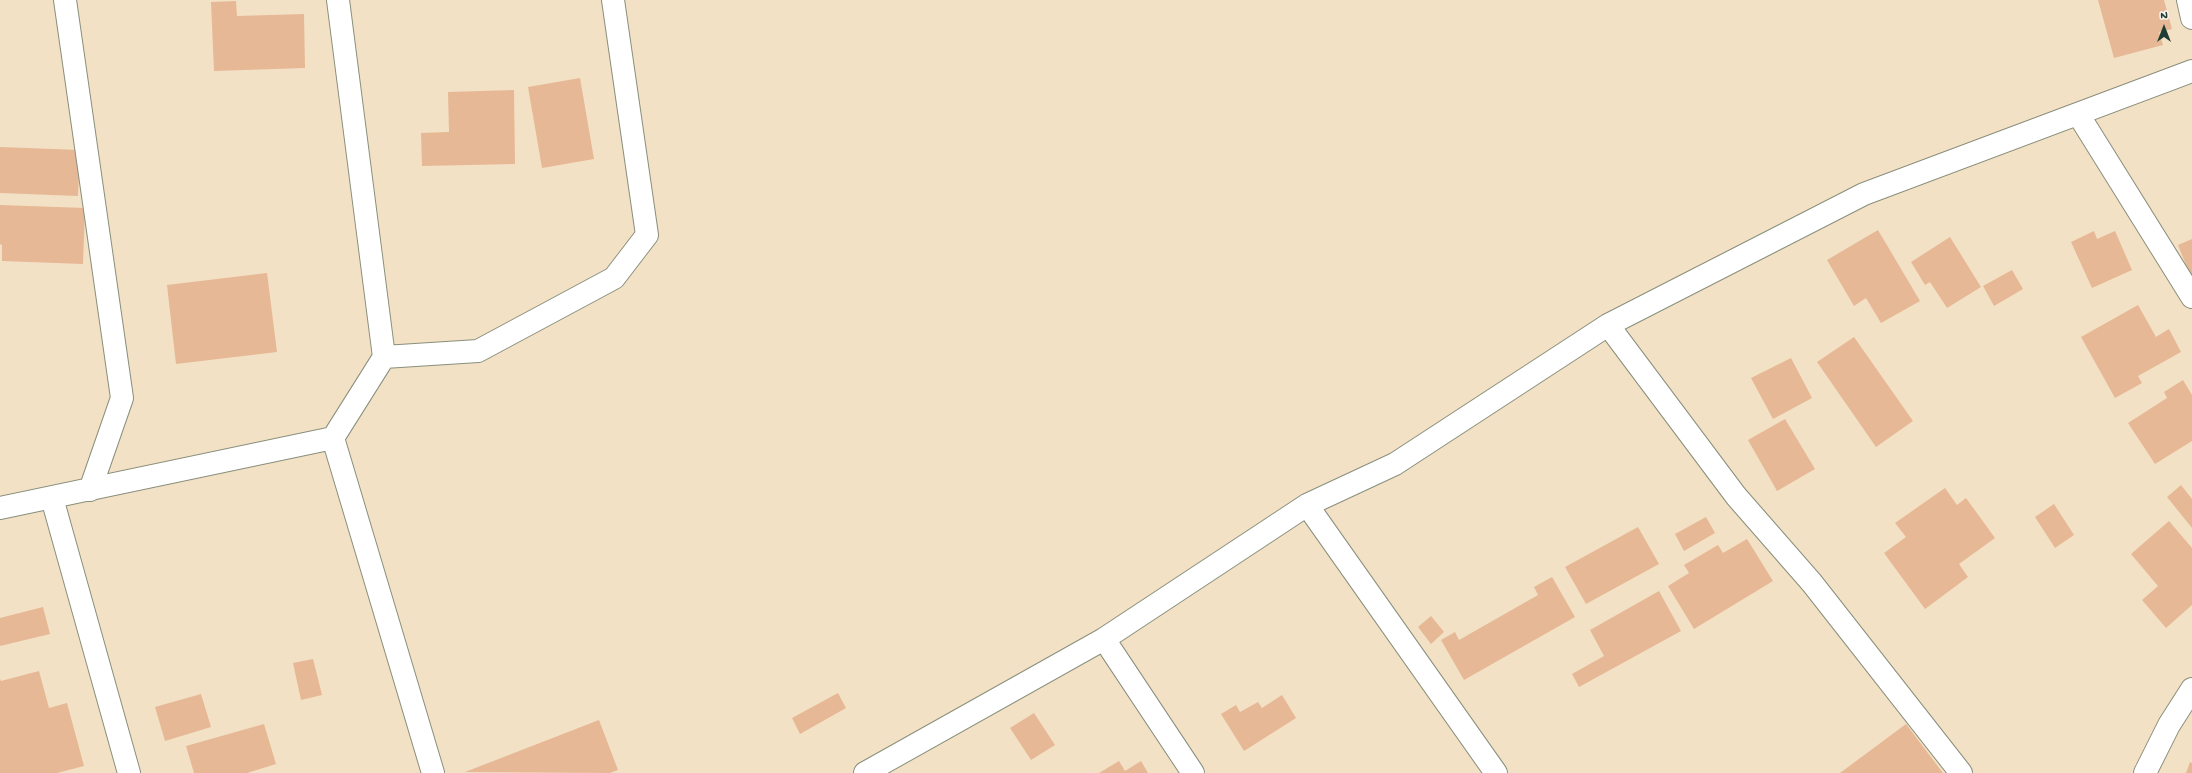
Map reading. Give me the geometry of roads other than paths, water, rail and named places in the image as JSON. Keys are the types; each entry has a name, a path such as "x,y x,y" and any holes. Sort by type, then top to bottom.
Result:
{"street":[{"path":"65,0 122,398 90,490"},
{"path":"0,508 333,438 384,357 338,0"},
{"path":"384,357 478,351 614,278 647,235 613,0"},
{"path":"2188,0 2192,18"},
{"path":"865,773 889,768 1104,639 1307,505 1395,464 1608,325 1864,194 2192,71"},
{"path":"2078,114 2192,297"},
{"path":"1608,325 1736,496 1812,583 1961,773"},
{"path":"333,438 433,773"},
{"path":"52,498 129,773"},
{"path":"1307,505 1496,773"},
{"path":"1104,639 1194,773"},
{"path":"2145,773 2169,725 2192,689"}]}
